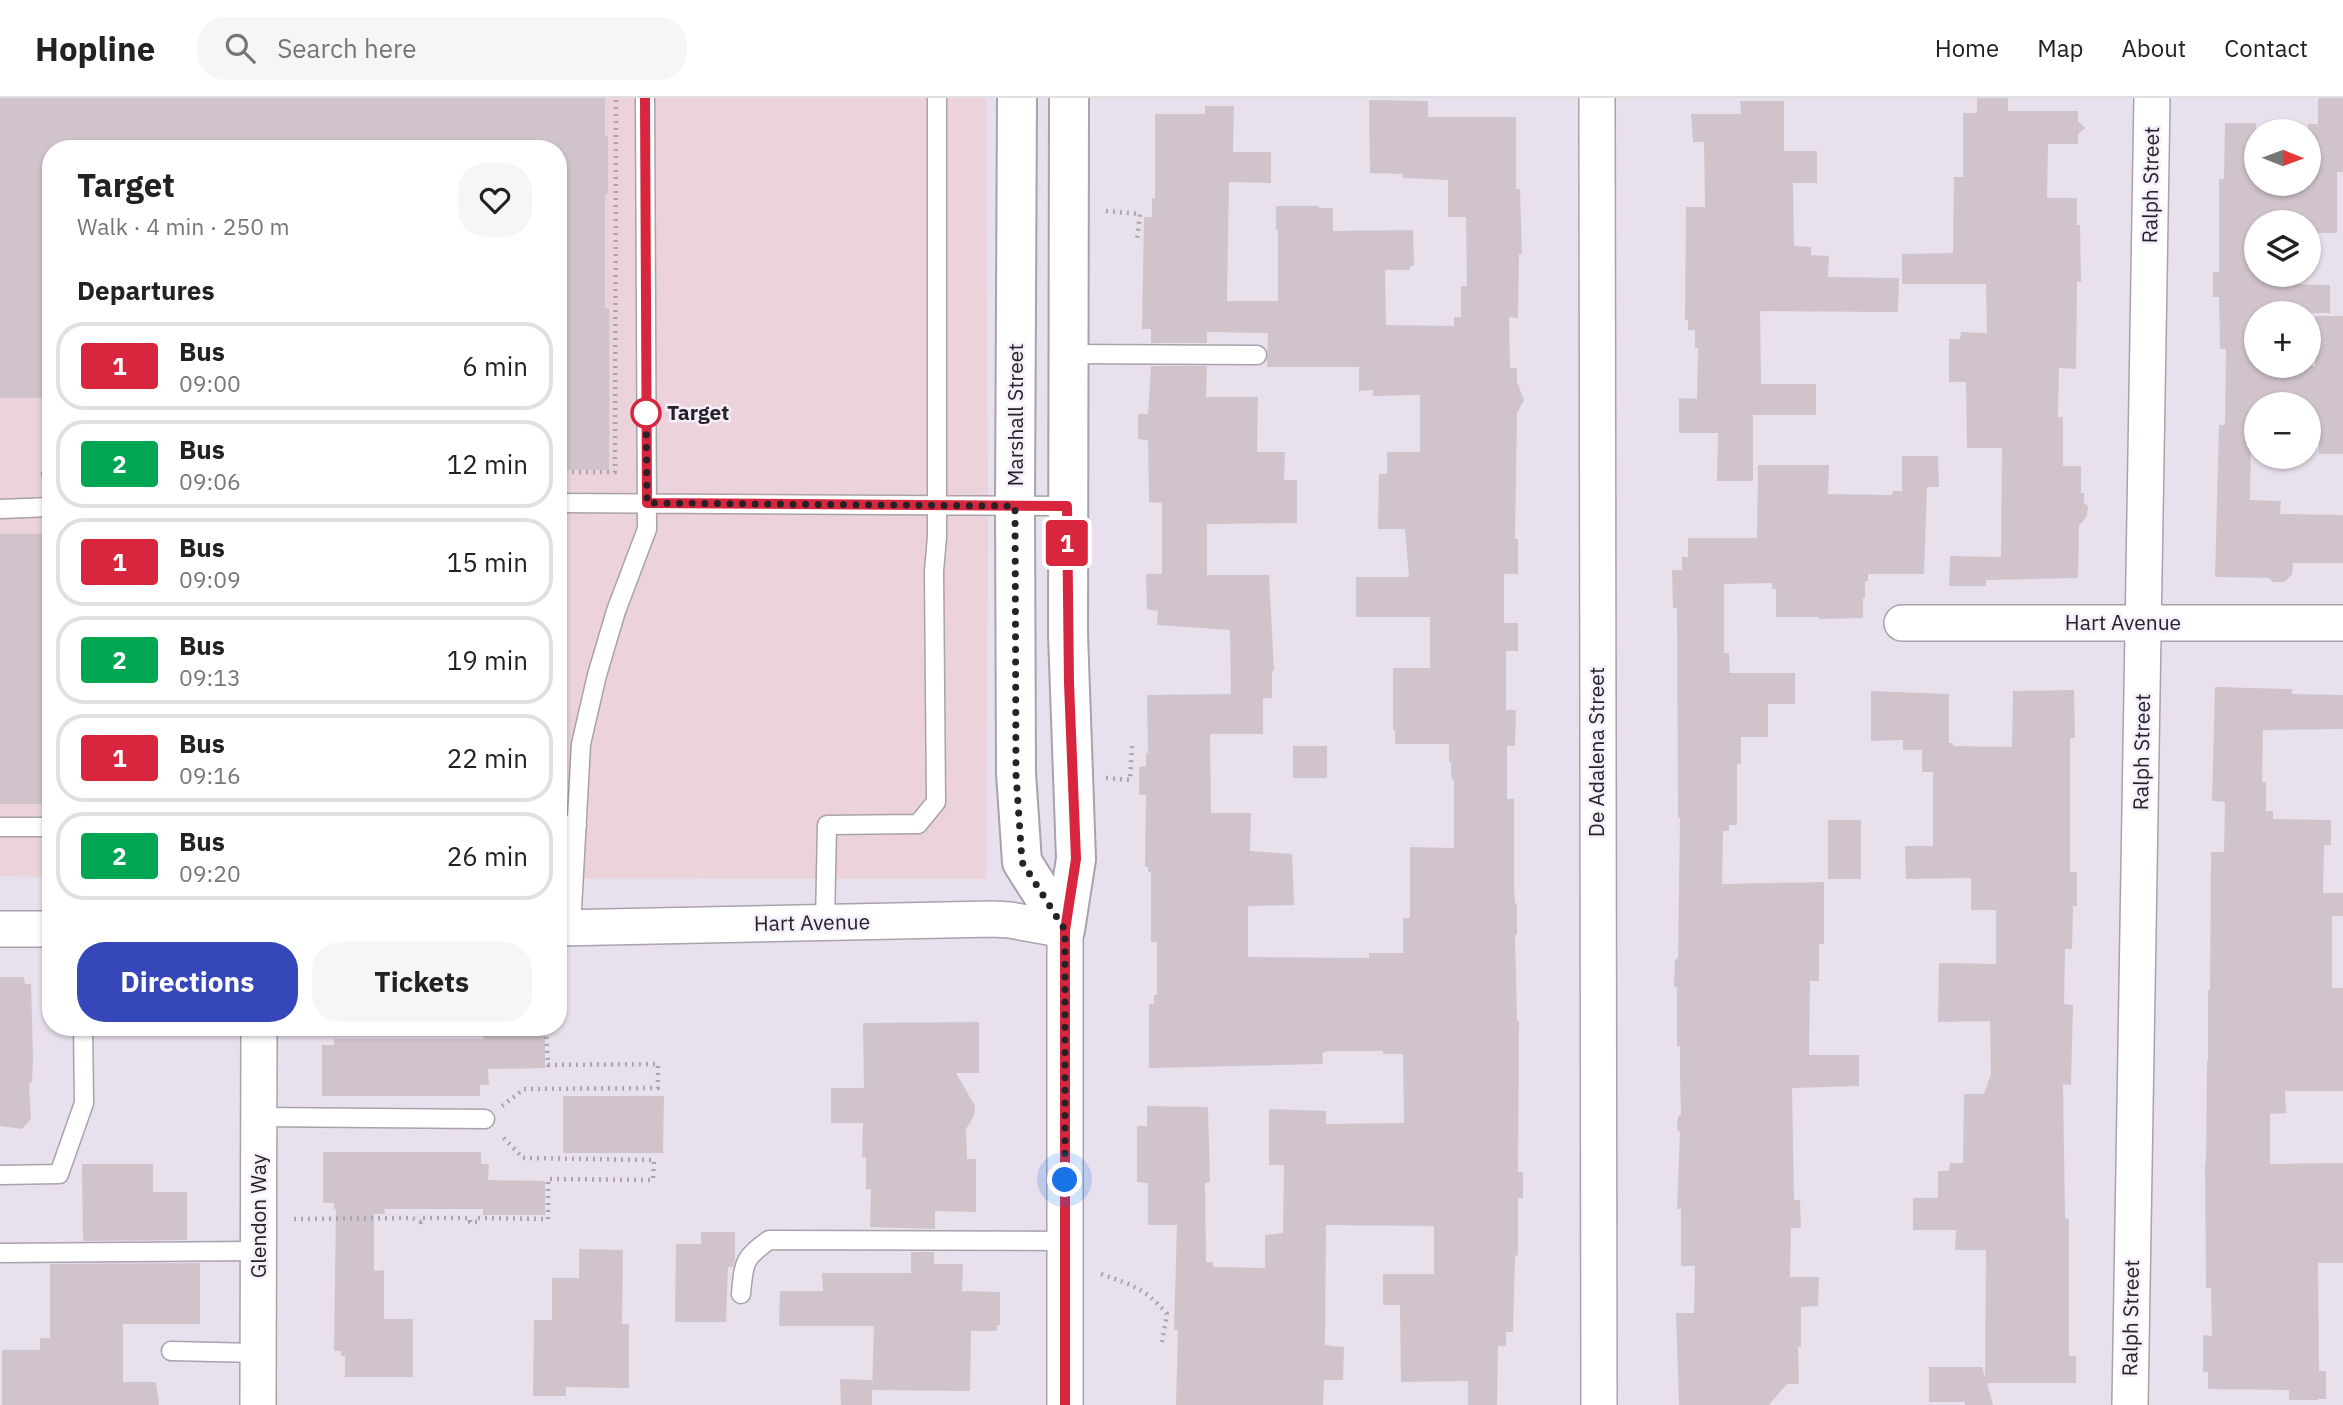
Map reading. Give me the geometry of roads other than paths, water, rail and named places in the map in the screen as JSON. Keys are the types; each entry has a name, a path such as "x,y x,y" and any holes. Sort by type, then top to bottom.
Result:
{"street":[{"name":"Marshall Street","path":"1017,98 1016,774 1022,862 1065,930"},
{"path":"1065,1405 1065,930 1076,859 1069,683 1067,506 1069,98"},
{"name":"De Adalena Street","path":"1597,98 1599,1405"},
{"name":"Ralph Street","path":"2130,1405 2152,98"},
{"name":"Hart Avenue","path":"1902,622 2343,623"},
{"name":"Hart Avenue","path":"567,928 993,919 1065,930"},
{"path":"0,929 42,929"},
{"name":"Glendon Way","path":"258,1405 259,1036"}],"lane":[{"path":"567,825 581,744 597,675 616,611 647,529 645,98"},
{"path":"825,922 827,825 918,824 936,802 934,571 937,504 937,98"},
{"path":"1068,354 1257,355"},
{"path":"567,503 1067,506"},
{"path":"0,509 42,507"},
{"path":"0,827 42,827"},
{"path":"0,1175 59,1174 84,1102 83,1036"},
{"path":"259,1117 485,1119"},
{"path":"741,1294 744,1266 750,1254 769,1240 1065,1241"},
{"path":"0,1254 258,1251"},
{"path":"171,1351 258,1353"}],"place":[{"name":"Target","path":"646,413"}]}
